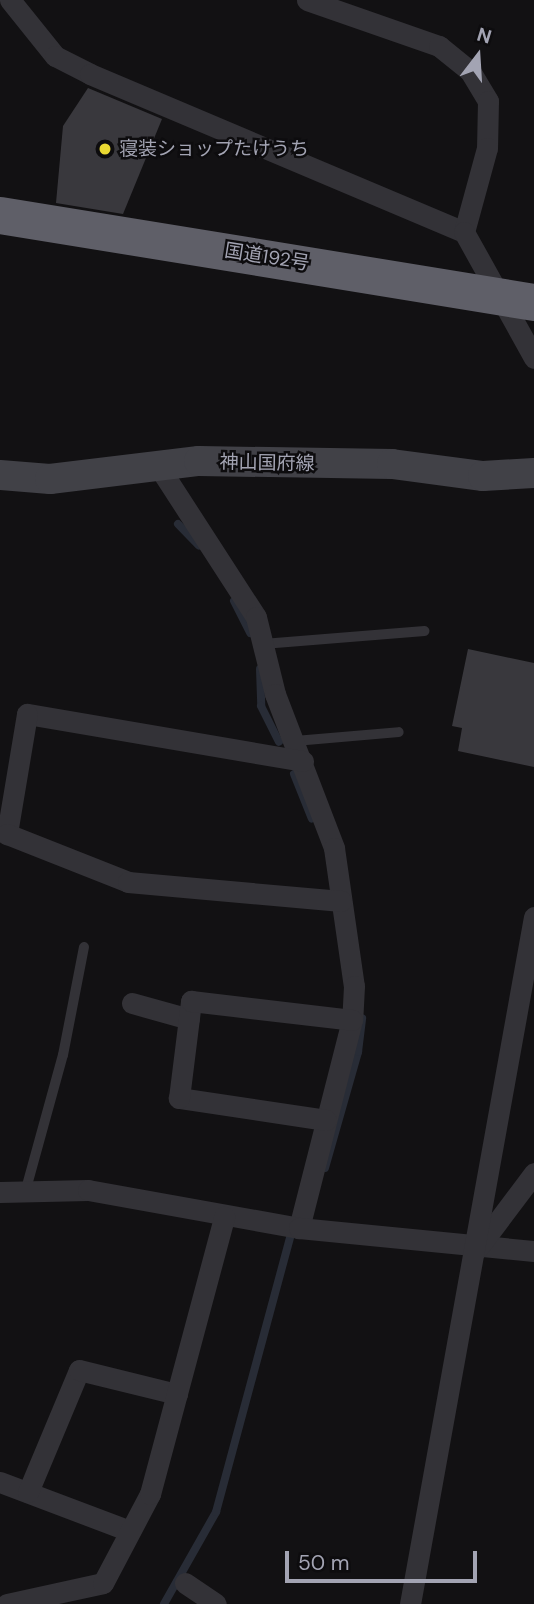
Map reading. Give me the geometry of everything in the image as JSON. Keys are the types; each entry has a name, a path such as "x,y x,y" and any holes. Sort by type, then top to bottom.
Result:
{"highway":[{"name":"国道192号","path":"0,215 517,299"}],"main road":[{"name":"神山国府線","path":"0,475 50,479 156,464 392,464 483,476 534,472"}],"street":[{"path":"10,0 55,56 90,74 464,232 517,299 534,358"},
{"path":"307,0 439,46 470,71 488,102 487,148 464,232"},
{"path":"156,464 256,617 262,644 334,848 354,986 352,1020 299,1228"},
{"path":"299,751 27,714 7,834 128,882 341,901"},
{"path":"410,1604 477,1249 534,918"},
{"path":"326,1120 179,1098 191,1001 352,1020"},
{"path":"132,1003 189,1019"},
{"path":"477,1249 534,1173"},
{"path":"0,1192 26,1189 88,1190 224,1217 299,1228 477,1249 534,1251"},
{"path":"8,1604 103,1583 150,1494 224,1217"},
{"path":"28,1492 79,1370 177,1394"},
{"path":"0,1482 131,1531"},
{"path":"185,1583 216,1604"}],"lane":[{"path":"262,644 424,631"},
{"path":"299,751 398,732"},
{"path":"26,1189 63,1055 84,947"}],"building":[{"name":"寝装ショップたけうち","path":"88,88 162,119 123,214 56,203 63,126"},
{"path":"468,649 534,663 534,767 458,751 462,728 452,726"}],"waterway":[{"path":"178,524 199,546"},
{"path":"234,601 250,633"},
{"path":"260,669 261,706 279,742"},
{"path":"294,774 312,819"},
{"path":"325,1168 358,1052 362,1018"},
{"path":"164,1604 216,1512 290,1237"}],"place":[{"name":"寝装ショップたけうち","path":"105,149"}]}
